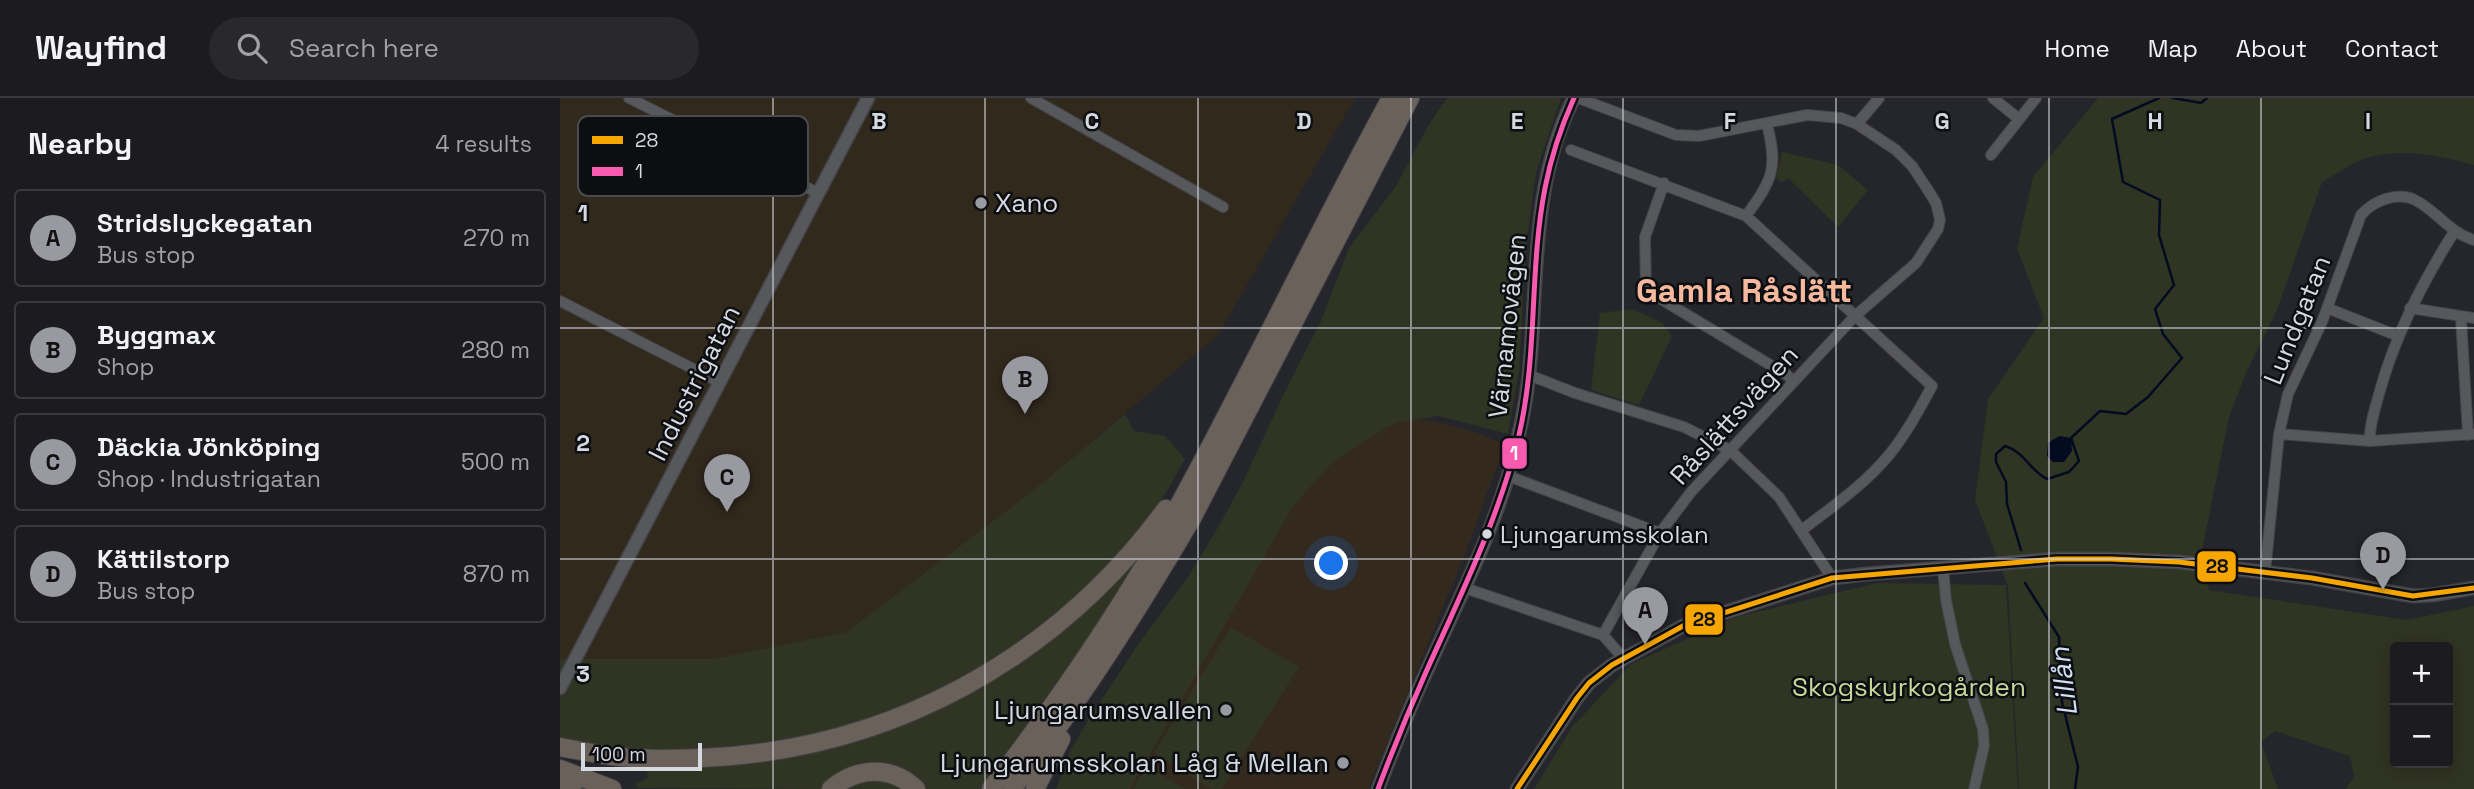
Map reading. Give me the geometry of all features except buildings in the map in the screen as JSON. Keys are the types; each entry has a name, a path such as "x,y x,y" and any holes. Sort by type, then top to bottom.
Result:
{"highway":[{"path":"991,789 1062,694 1116,612 1178,509 1391,98"},
{"path":"1035,789 1117,641 1198,508 1410,98"},
{"path":"1370,173 1424,98"},
{"path":"560,747 613,757 666,760 738,757 808,746 881,725 937,701 985,676 1075,610 1121,566 1206,456"},
{"path":"1012,789 1075,704 1117,641"},
{"path":"560,769 612,789"},
{"path":"831,789 842,780 868,771 884,771 899,777 916,789"},
{"path":"560,784 572,789"}],"street":[{"path":"629,98 665,116"},
{"name":"Industrigatan","path":"560,688 867,98"},
{"path":"1031,98 1223,207"},
{"path":"1576,98 1685,137 1807,115 1841,118 1857,124 1879,98"},
{"name":"Värnamovägen","path":"1378,789 1419,688 1494,519 1517,443 1529,375 1533,293 1548,172 1559,134 1576,98"},
{"path":"1993,98 2019,119"},
{"path":"1992,155 2036,98"},
{"path":"1746,216 1768,185 1772,173 1774,150 1767,124"},
{"name":"Råslättsvägen","path":"1603,635 1660,533 1691,492 1855,316 1916,263 1938,229 1940,220 1936,203 1912,166 1896,150 1857,124"},
{"path":"1571,150 1746,216 1932,386 1912,422 1888,456 1860,485 1802,530"},
{"path":"1664,183 1645,237 1646,290 1793,381"},
{"path":"808,187 818,192"},
{"name":"Lundgatan","path":"2265,573 2278,434 2288,394 2327,308 2356,224 2367,207 2392,197 2414,199 2454,232 2474,240"},
{"path":"2370,441 2369,433 2377,400 2398,336 2410,309 2454,232"},
{"path":"560,301 719,382"},
{"path":"2327,308 2398,336"},
{"path":"2410,309 2474,318"},
{"path":"2278,434 2370,441 2471,435 2461,318"},
{"path":"1529,375 1575,393 1684,427 1730,450 1779,497 1832,578"},
{"path":"1507,476 1660,533"},
{"path":"1517,789 1577,698 1600,674 1623,658 1684,626 1832,578 2057,559 2111,559 2179,562 2362,586 2413,596 2432,596 2474,588"},
{"path":"1944,568 1946,600 1955,644 1983,729 1984,746 1974,789"},
{"path":"1465,588 1603,635 1623,658"}],"shaded area":[{"path":"560,98 1355,98 1218,335 1030,493 846,632 712,659 560,659"},
{"name":"Ljungarumsskolan","path":"1416,419 1438,422 1505,444 1467,549 1368,789 1129,789 1294,504 1332,462 1385,428"}],"green space":[{"path":"1447,98 1561,98 1537,169 1532,200 1525,259 1519,371 1508,434 1439,416 1399,422 1333,462 1294,505 1130,789 1056,789 1070,751 1089,719 1137,646 1188,577 1220,524 1321,321 1349,248 1396,186 1428,126"},
{"path":"2098,98 2474,98 2474,165 2422,154 2382,154 2358,161 2322,182 2277,310 2246,373 2229,417 2202,551 2209,590 2407,620 2474,606 2474,789 2345,789 2354,777 2350,756 2275,731 2261,742 2278,789 2019,789 2008,586 1975,500 1988,399 2044,318 2017,249 2033,177"},
{"path":"1782,152 1838,165 1868,190 1838,227 1788,178 1782,183 1776,178"},
{"path":"1633,309 1662,323 1672,336 1639,405 1591,390 1600,313"},
{"path":"1125,414 1134,431 1165,436 1185,459 1164,496 1134,539 1092,582 1040,627 952,685 900,711 776,745 631,751 560,737 560,659 712,659 846,632 1030,493"},
{"path":"1148,543 1096,628 980,789 924,789 912,776 899,768 873,762 847,770 821,789 637,788 636,784 648,777 646,766 757,761 978,685"},
{"name":"Skogskyrkogården","path":"1877,583 2006,585 2018,789 1534,789 1572,727 1631,664 1736,617"},
{"name":"Ljungarumsvallen","path":"1231,627 1299,667 1222,789 1211,789 1154,753"},
{"path":"1146,766 1186,789 1133,789"},
{"path":"879,778 907,789 843,789 850,783"}],"water":[{"path":"2059,436 2071,438 2072,451 2064,462 2053,462 2047,456 2048,443"}],"waterway":[{"name":"Lillån","path":"2021,550 2007,504 2006,482 1996,462 1996,454 2005,446 2012,449 2047,479 2069,472 2079,461 2071,438 2100,411 2126,414 2148,397 2182,358 2163,334 2155,309 2174,285 2159,235 2160,200 2123,182 2112,119 2159,98"},
{"name":"Lillån","path":"2173,98 2201,103 2207,98"},
{"name":"Lillån","path":"2025,583 2059,637 2062,702 2078,767 2075,789"}],"transit line":[{"name":"1","path":"1378,789 1413,701 1478,555 1511,466 1529,374 1537,250 1545,188 1557,142 1574,98"},
{"name":"28","path":"1517,789 1577,698 1589,683 1612,665 1683,626 1832,578 2057,559 2111,559 2179,562 2312,578 2413,596 2474,588"}],"place":[{"name":"Xano","path":"981,203"},
{"name":"Byggmax","path":"1025,414"},
{"name":"Däckia Jönköping","path":"727,512"},
{"name":"Ljungarumsskolan","path":"1487,534"},
{"name":"Kättilstorp","path":"2383,590"},
{"name":"Stridslyckegatan","path":"1645,645"},
{"name":"Ljungarumsvallen","path":"1226,710"},
{"name":"Ljungarumsskolan Låg & Mellan","path":"1343,763"}],"district":[{"name":"Gamla Råslätt","path":"1744,290"}]}
